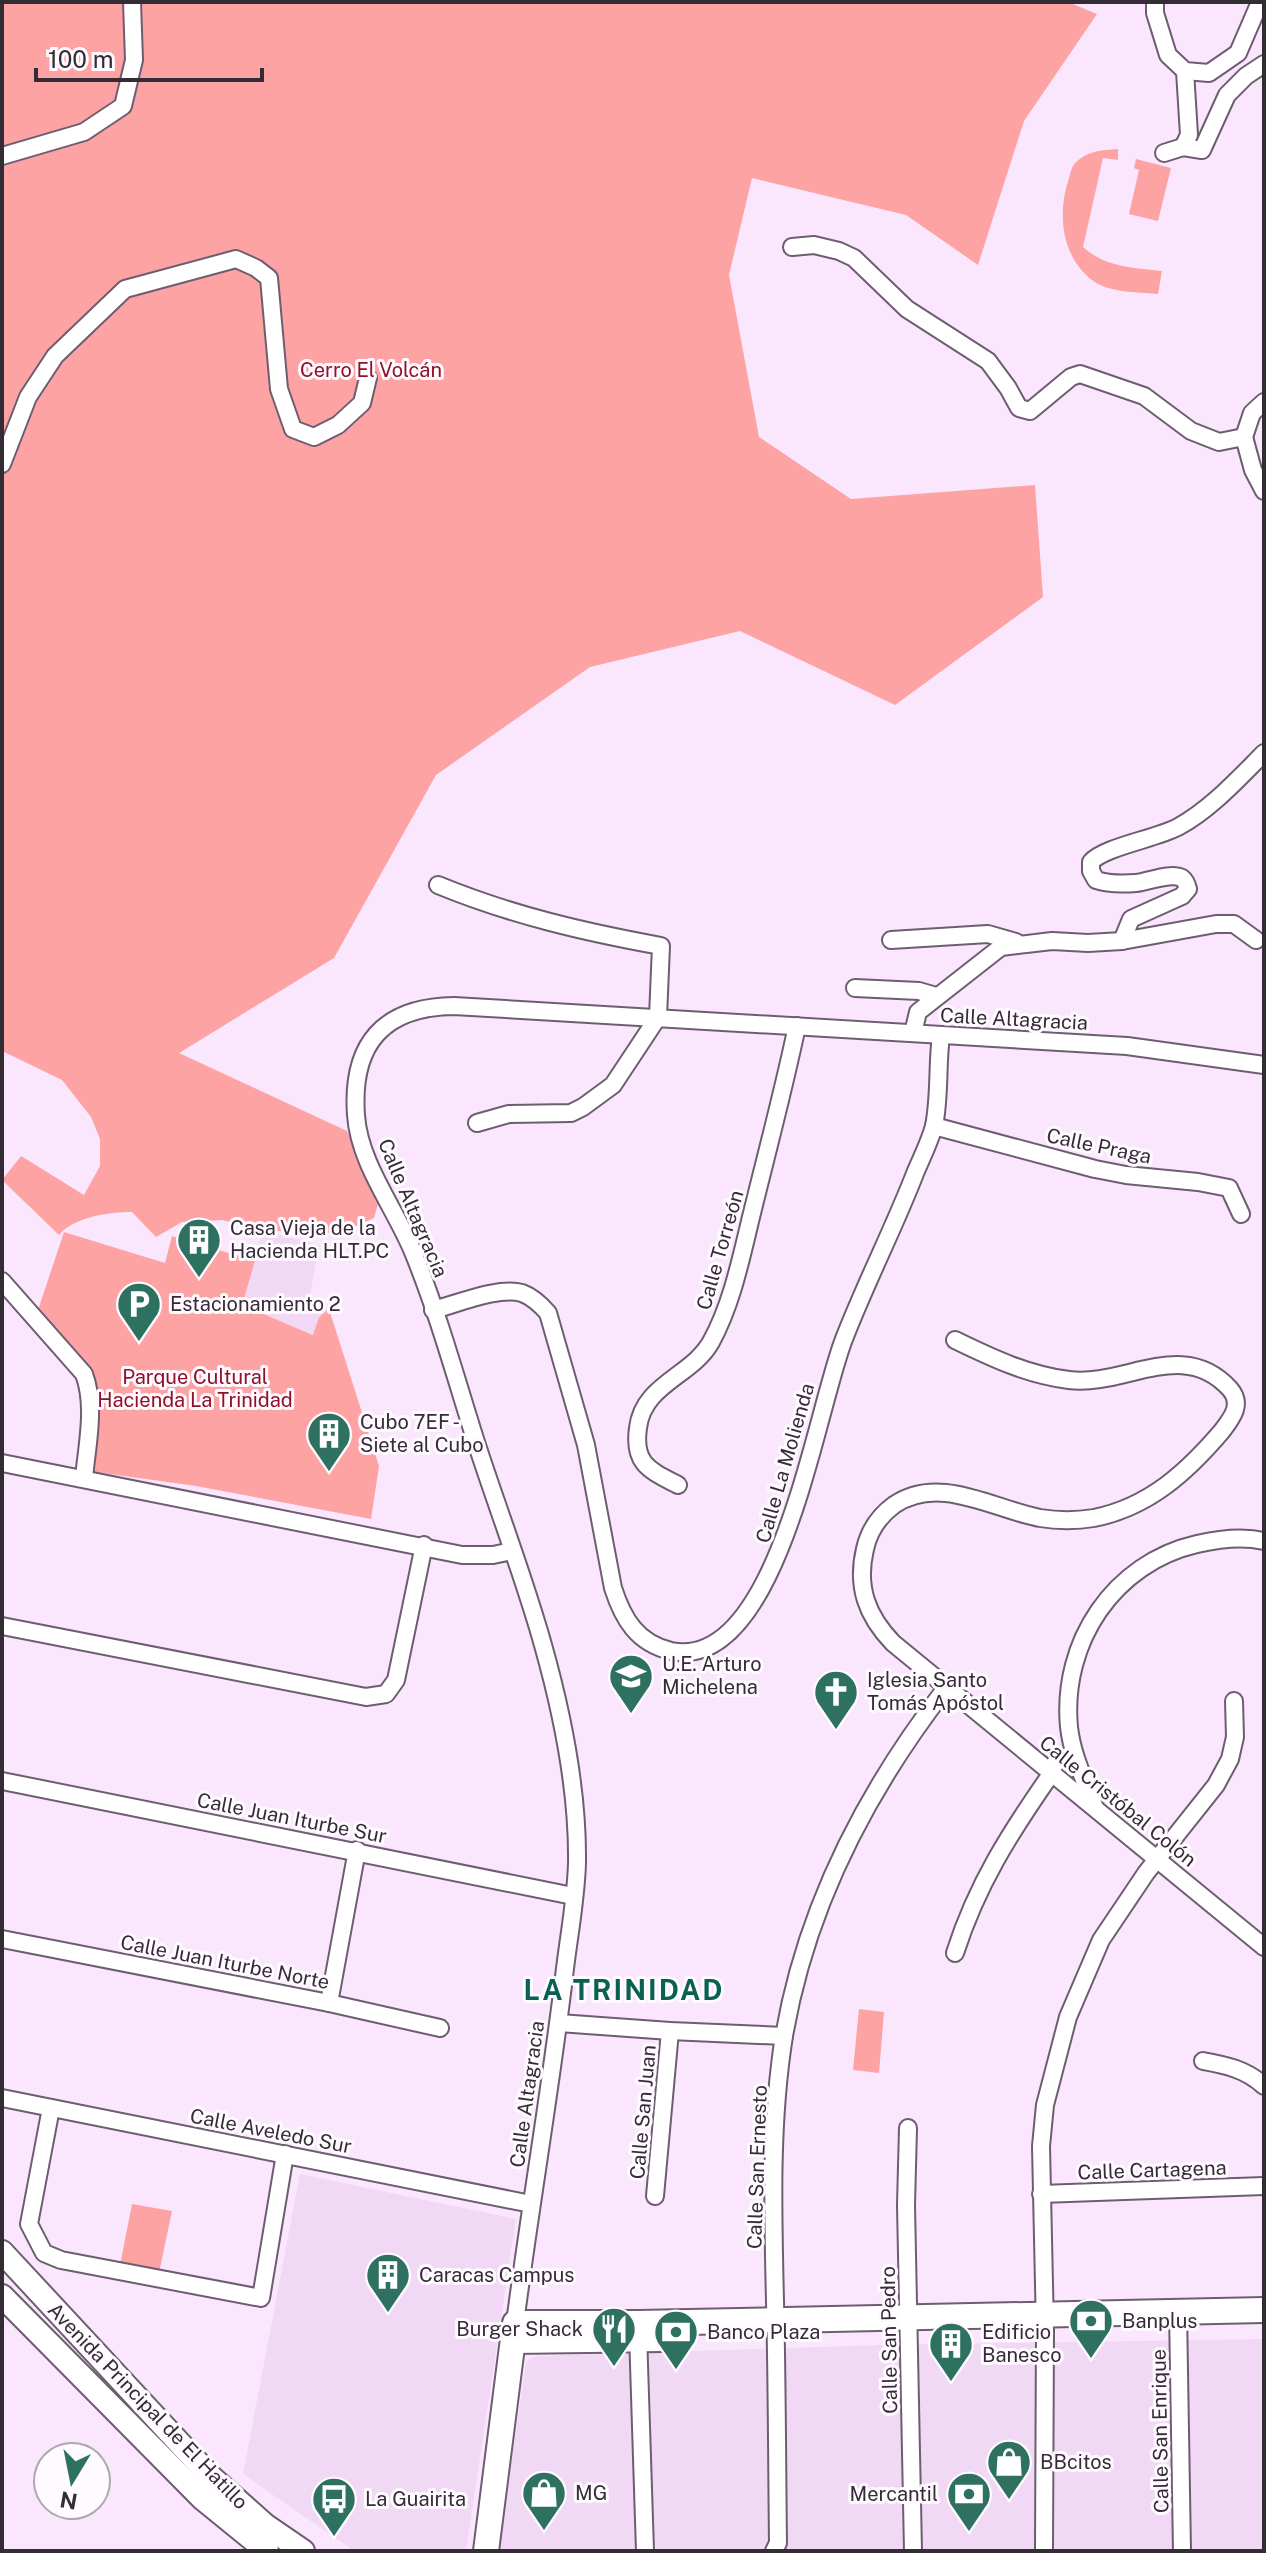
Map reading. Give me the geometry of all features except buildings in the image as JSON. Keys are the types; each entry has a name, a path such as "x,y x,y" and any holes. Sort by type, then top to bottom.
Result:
{"main road":[{"name":"Avenida Principal de El Hatillo","path":"2,2252 211,2477 265,2525 303,2551"},
{"name":"Avenida Principal de El Hatillo","path":"2,2296 203,2499 267,2551"},
{"path":"486,2551 514,2332 1045,2322 1179,2318 1264,2310"},
{"path":"1179,2318 1264,2325"}],"street":[{"path":"2,156 84,132 123,106 134,60 132,2"},
{"path":"1155,2 1155,13 1168,55 1185,71 1209,73 1238,53 1260,2"},
{"path":"1164,153 1183,147 1202,150 1227,95 1264,64"},
{"path":"1183,147 1189,135 1185,71"},
{"path":"792,247 814,245 854,258 907,309 988,361 1024,411 1030,411 1071,377 1080,374 1144,396 1191,431 1219,442 1244,437"},
{"path":"2,464 28,397 55,356 125,289 236,259 269,278 279,389 293,429 314,437 338,425 362,403 368,378"},
{"path":"1264,402 1252,413 1244,437 1253,470 1264,491"},
{"path":"1122,941 1131,919 1182,896 1188,889 1181,877 1137,883 1096,880 1091,871 1091,862 1096,855 1150,840 1196,816 1264,753"},
{"path":"438,885 479,902 542,921 661,946 658,1017 613,1085 571,1113 509,1114 477,1123"},
{"path":"913,1033 918,1012 1001,947 1020,943 1122,941 1216,924 1234,924 1256,940"},
{"path":"891,940 988,934 1020,943"},
{"path":"855,988 919,991 936,996"},
{"name":"Calle Altagracia","path":"514,2332 559,2023 577,1864 575,1820 564,1730 544,1646 413,1252 370,1165 356,1119 357,1072 362,1053 371,1039 395,1019 432,1006 1127,1046 1264,1065"},
{"name":"Calle Torreón","path":"678,1485 648,1470 638,1456 638,1425 651,1397 699,1357 710,1344 721,1320 772,1140 797,1026"},
{"name":"Calle La Molienda","path":"433,1310 506,1291 537,1301 548,1313 586,1445 613,1588 620,1609 628,1625 652,1645 695,1653 709,1648 737,1625 778,1557 843,1342 934,1126 941,1035"},
{"name":"Calle Praga","path":"934,1126 1095,1169 1229,1188 1241,1214"},
{"path":"2,1281 84,1374 89,1387 90,1405 84,1478"},
{"name":"Calle Cristóbal Colón","path":"955,1340 1026,1371 1073,1381 1096,1380 1176,1364 1190,1365 1220,1378 1236,1396 1237,1407 1232,1418 1188,1468 1132,1508 1096,1518 1058,1521 968,1497 931,1492 901,1501 881,1517 867,1540 861,1566 862,1594 881,1631 893,1643 1263,1945"},
{"path":"2,1463 462,1555 493,1555 512,1551"},
{"path":"1095,1808 1075,1757 1069,1726 1069,1699 1078,1650 1098,1609 1128,1577 1165,1554 1210,1541 1264,1541"},
{"path":"2,1626 366,1697 386,1694 396,1680 424,1545"},
{"name":"Calle San Ernesto","path":"780,2548 773,2149 784,2036 802,1965 832,1875 871,1797 906,1741 946,1688"},
{"path":"1044,2551 1045,2322 1041,2146 1045,2105 1068,2017 1101,1940 1156,1859 1216,1785 1230,1759 1235,1737 1234,1701"},
{"path":"955,1953 968,1911 994,1861 1051,1774 1055,1763 1075,1757"},
{"name":"Calle Juan Iturbe Sur","path":"2,1781 357,1850 573,1896"},
{"path":"329,2003 357,1850"},
{"name":"Calle Juan Iturbe Norte","path":"2,1939 440,2028"},
{"path":"559,2023 784,2036"},
{"name":"Calle San Juan","path":"655,2196 670,2031"},
{"path":"1203,2061 1245,2072 1264,2086"},
{"name":"Calle Aveledo Sur","path":"2,2098 531,2204"},
{"path":"51,2108 29,2224 44,2253 61,2260 261,2298 285,2154"},
{"name":"Calle San Pedro","path":"908,2128 906,2205 913,2551"},
{"name":"Calle Cartagena","path":"1041,2194 1264,2186"},
{"name":"Calle San Enrique","path":"1179,2318 1182,2551"},
{"path":"638,2331 645,2551"}],"shaded area":[{"path":"263,1230 319,1245 310,1295 329,1309 319,1317 314,1335 241,1305"},
{"path":"300,2174 516,2219 466,2551 354,2551 243,2474"},
{"path":"1264,2339 1264,2551 498,2551 526,2363 537,2356 882,2345"}],"green space":[{"name":"Cerro El Volcán","path":"2,2 1068,2 1097,14 1024,121 978,265 906,215 752,178 729,275 759,437 851,499 1035,485 1043,597 895,705 740,631 590,667 436,775 334,958 179,1053 347,1131 379,1200 374,1218 344,1232 263,1230 222,1220 182,1222 156,1237 132,1212 83,1220 59,1235 2,1180 21,1156 84,1195 100,1166 100,1139 91,1117 62,1080 2,1051"},
{"path":"1118,149 1118,160 1103,158 1083,247 1110,263 1162,271 1158,294 1124,291 1092,280 1074,259 1064,233 1063,205 1073,166 1088,154"},
{"path":"1136,159 1171,168 1158,221 1129,214 1139,170 1134,168"},
{"name":"Parque Cultural Hacienda La Trinidad","path":"64,1232 165,1263 172,1236 255,1261 242,1305 313,1335 319,1317 329,1309 379,1466 371,1519 196,1486 88,1471 96,1388 38,1310"},
{"path":"859,2009 884,2012 879,2073 853,2070"},
{"path":"132,2204 172,2211 159,2273 120,2265"}],"place":[{"name":"Casa Vieja de la Hacienda HLT.PC","path":"199,1279"},
{"name":"Estacionamiento 2","path":"139,1343"},
{"name":"Cubo 7EF - Siete al Cubo","path":"329,1473"},
{"name":"U.E. Arturo Michelena","path":"631,1715"},
{"name":"Iglesia Santo Tomás Apóstol","path":"836,1731"},
{"name":"Caracas Campus","path":"388,2314"},
{"name":"Banplus","path":"1091,2360"},
{"name":"Burger Shack","path":"614,2368"},
{"name":"Banco Plaza","path":"676,2371"},
{"name":"Edificio Banesco","path":"951,2383"},
{"name":"BBcitos","path":"1009,2501"},
{"name":"MG","path":"544,2532"},
{"name":"Mercantil","path":"969,2533"},
{"name":"La Guairita","path":"334,2538"}],"district":[{"name":"LA TRINIDAD","path":"624,1990"}]}
